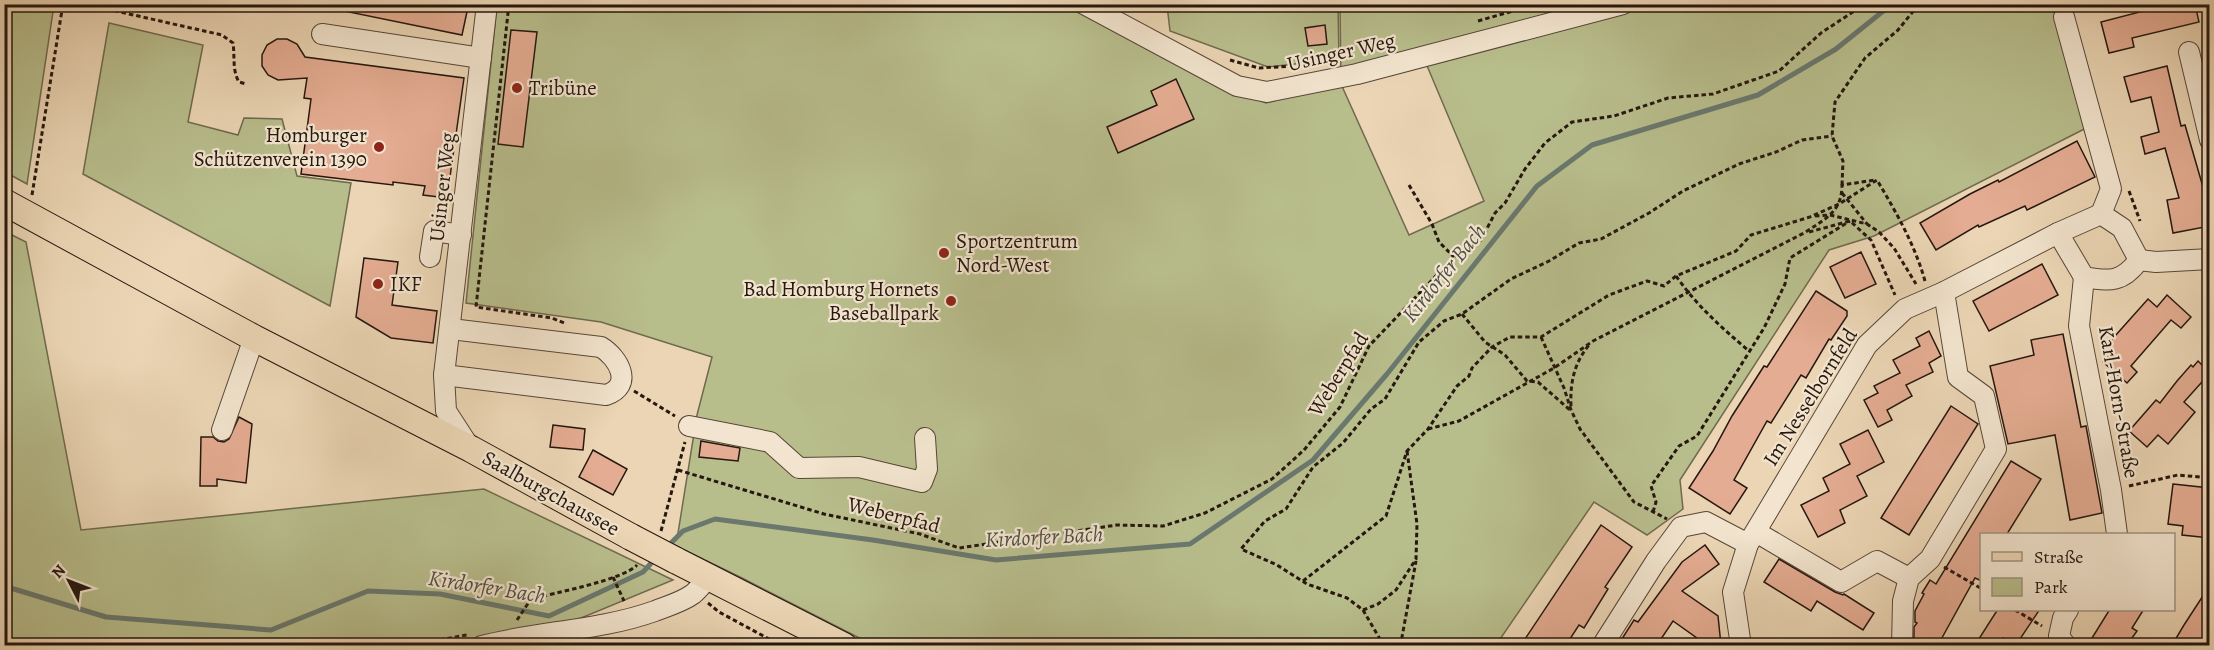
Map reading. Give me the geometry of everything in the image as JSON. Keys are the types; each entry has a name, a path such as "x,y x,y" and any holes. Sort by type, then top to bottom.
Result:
{"main road":[{"name":"Saalburgchaussee","path":"4,202 254,338 471,449 675,560 702,584"},
{"path":"702,584 844,645"}],"street":[{"name":"Usinger Weg","path":"471,449 446,411 444,375 487,4"},
{"name":"Usinger Weg","path":"1084,4 1237,86 1266,92 1357,74 1623,4"},
{"path":"2064,17 2111,189 2101,214 2122,228 2139,260"},
{"path":"322,34 481,58"},
{"path":"2189,52 2210,140"},
{"name":"Im Nesselbornfeld","path":"1741,645 1733,592 1752,538 1867,345 1905,309 1937,295 2058,232 2101,214"},
{"path":"430,257 434,231 461,235"},
{"path":"2058,232 2084,277 2106,281 2130,272 2139,260"},
{"path":"2139,260 2156,262 2210,259"},
{"name":"Karl-Horn-Straße","path":"2084,277 2079,326 2111,490 2117,533"},
{"path":"1902,645 1903,601 1909,578 1930,558 1996,449 1984,396 1958,377 1937,295"},
{"path":"444,375 606,395 625,387 616,359 601,346 451,329"},
{"path":"222,430 254,338"},
{"path":"689,426 770,442 800,468 859,467 922,482 927,469 925,438"},
{"path":"1602,645 1656,561 1682,527 1706,522 1752,538 1841,582 1877,561 1909,578"},
{"path":"480,640 506,640 582,630 632,619 679,602 702,584"},
{"path":"2063,641 2063,618 2067,611"}],"path":[{"path":"28,214 63,4"},
{"path":"85,4 222,35 232,43 235,57 234,74 239,82 246,84"},
{"path":"476,307 509,4"},
{"path":"1469,24 1537,4"},
{"name":"Weberpfad","path":"678,470 824,514 920,534 959,548 1117,525 1163,526 1205,513 1272,479 1304,450 1340,407 1369,345 1454,257 1481,240 1495,213 1505,203 1525,169 1545,143 1572,122 1614,116 1668,98 1713,94 1779,71 1821,33 1865,4"},
{"path":"1428,429 1459,421 1527,381 1554,368 1593,341 1804,233 1830,215 1839,204 1842,193 1843,161 1832,136 1835,102 1865,58 1898,30 1919,4"},
{"path":"1228,59 1259,68 1301,66"},
{"path":"1384,645 1363,610 1347,598 1302,581 1277,565 1241,549 1265,521 1286,509 1312,467 1343,443 1371,409 1385,399 1419,342 1444,321 1462,314 1511,279 1580,243 1601,239 1649,213 1683,191 1739,165 1802,140 1832,136"},
{"path":"1842,185 1877,180"},
{"path":"1302,581 1386,516 1407,451 1428,429 1457,386 1469,376 1472,368 1492,347 1510,337 1541,338 1609,295 1647,281 1664,286 1676,276 1736,251 1750,235 1810,217 1839,204 1877,180"},
{"path":"1877,180 1895,210 1937,295"},
{"path":"1409,185 1432,224 1439,242 1454,257"},
{"path":"1842,193 1867,224 1879,232 1894,248 1916,284 1937,295"},
{"path":"1810,217 1830,215 1867,224"},
{"path":"1804,233 1850,221"},
{"path":"1850,221 1871,240 1896,297"},
{"path":"1653,512 1656,502 1651,486 1678,446 1697,436 1764,328 1785,284 1790,258 1850,221"},
{"path":"1676,276 1714,322 1749,351"},
{"path":"1462,314 1492,347 1505,355 1527,381 1538,382 1571,411"},
{"path":"1541,338 1580,429 1634,502 1682,527"},
{"path":"1571,411 1570,384 1582,354 1593,341"},
{"path":"625,387 647,398 689,426 662,527"},
{"path":"1403,645 1402,637 1416,559 1417,524 1407,451"},
{"path":"2111,490 2178,475 2210,478"},
{"path":"1930,558 1980,589"},
{"path":"1363,610 1378,604 1396,590 1416,559"},
{"path":"515,622 531,599 632,570"},
{"path":"612,577 621,594"},
{"path":"702,584 719,612 782,645"},
{"path":"2018,611 2063,641"},
{"path":"4,638 23,645"},
{"path":"403,645 480,640"}],"green space":[{"path":"4,5 54,5 27,184 5,172"},
{"path":"497,5 1074,5 1228,88 1266,103 1341,84 1340,5 1609,5 1442,57 1649,5 2045,5 2069,25 2098,122 1874,236 1829,250 1680,480 1683,509 1647,535 1594,502 1496,645 873,645 672,544 678,533 697,415 712,357 601,322 466,303","holes":["1425,61 1484,201 1409,235 1341,84"]},
{"path":"1167,5 1338,5 1339,59 1268,67 1170,31"},
{"path":"109,23 203,45 188,122 238,135 244,118 282,119 297,176 351,183 330,306 83,174"},
{"path":"4,231 26,242 81,530 484,489 673,580 516,645 5,645"}],"building":[{"path":"344,4 458,4 468,7 462,35 344,11"},
{"path":"2159,4 2195,4 2199,22 2132,38 2134,47 2109,53 2101,22 2159,7"},
{"path":"1325,25 1327,44 1308,46 1305,28"},
{"name":"Tribüne","path":"511,30 537,32 523,147 498,144"},
{"name":"Homburger Schützenverein 1390","path":"277,39 287,39 297,44 305,57 464,78 447,198 423,195 425,186 393,182 393,185 301,174 311,99 304,98 307,78 278,80 268,75 262,66 262,55 267,45"},
{"path":"2167,66 2181,126 2185,125 2210,219 2210,226 2173,233 2167,200 2179,198 2165,148 2145,154 2141,137 2159,132 2151,97 2131,102 2124,77"},
{"path":"1176,79 1194,119 1118,153 1107,127 1157,105 1151,91"},
{"path":"2077,141 2095,177 2027,210 2025,206 1979,227 1978,225 1936,250 1920,223 1970,194 1998,180 1999,182"},
{"path":"1861,252 1876,284 1845,298 1830,267"},
{"name":"IKF","path":"364,258 398,262 392,305 437,311 433,343 391,338 356,317"},
{"path":"2042,264 2058,295 1989,331 1973,301"},
{"path":"1816,291 1847,311 1847,316 1831,340 1829,339 1806,378 1801,375 1771,423 1767,421 1734,480 1747,488 1730,514 1689,488 1764,366 1767,367"},
{"path":"2167,295 2191,317 2181,328 2171,320 2131,366 2137,372 2127,383 2103,362 2114,351 2107,345 2148,299 2157,307"},
{"path":"1929,331 1941,356 1929,363 1933,372 1906,385 1912,396 1887,410 1892,420 1878,427 1864,400 1878,393 1874,386 1900,373 1893,360 1920,346 1916,338"},
{"path":"2063,334 2081,427 2086,426 2102,513 2070,520 2055,435 2008,444 1990,366 2034,355 2031,340"},
{"path":"2198,361 2210,373 2184,402 2195,412 2168,444 2158,435 2147,447 2129,431 2156,400 2160,403 2191,365 2193,367"},
{"path":"1951,406 1978,424 1909,535 1881,518"},
{"path":"239,417 252,424 246,483 217,479 217,486 200,486 201,437 213,437 224,442 229,439"},
{"path":"553,425 585,429 583,450 550,447"},
{"path":"1868,430 1884,462 1857,476 1867,496 1840,510 1845,523 1818,537 1801,505 1829,491 1823,478 1850,464 1840,444"},
{"path":"701,441 740,448 738,461 699,457"},
{"path":"593,450 627,469 613,495 579,477"},
{"path":"2011,461 2041,479 2008,533 1980,533 1980,580 1975,578 1938,645 1924,645 1914,639 1914,627 1917,623 1915,622 1915,611 1930,580 1936,584"},
{"path":"2173,484 2210,488 2210,538 2182,535 2183,526 2168,524"},
{"path":"1601,525 1632,547 1605,587 1608,589 1584,628 1579,625 1566,645 1521,645"},
{"path":"1705,545 1719,564 1682,591 1718,616 1721,645 1701,645 1701,641 1673,621 1657,645 1618,645 1634,620 1638,622 1682,562"},
{"path":"1779,559 1874,613 1863,630 1817,601 1811,611 1764,582"},
{"path":"2210,585 2210,645 2172,645 2184,625"},
{"path":"1997,611 2039,611 2016,645 2003,638 1998,645 1975,645"},
{"path":"2109,611 2143,611 2132,628 2137,631 2127,645 2103,645 2092,638"}],"waterway":[{"name":"Kirdorfer Bach","path":"666,548 683,531 715,519 873,540 996,560 1190,544 1313,460 1387,374 1537,186 1592,145 1758,95 1836,49 1892,4"},
{"name":"Kirdorfer Bach","path":"4,586 106,617 271,630 368,591 440,594 549,616 643,572 655,559"}],"place":[{"name":"Tribüne","path":"517,88"},
{"name":"Homburger Schützenverein 1390","path":"379,147"},
{"name":"Sportzentrum Nord-West","path":"944,253"},
{"name":"IKF","path":"378,284"},
{"name":"Bad Homburg Hornets Baseballpark","path":"951,301"}]}
